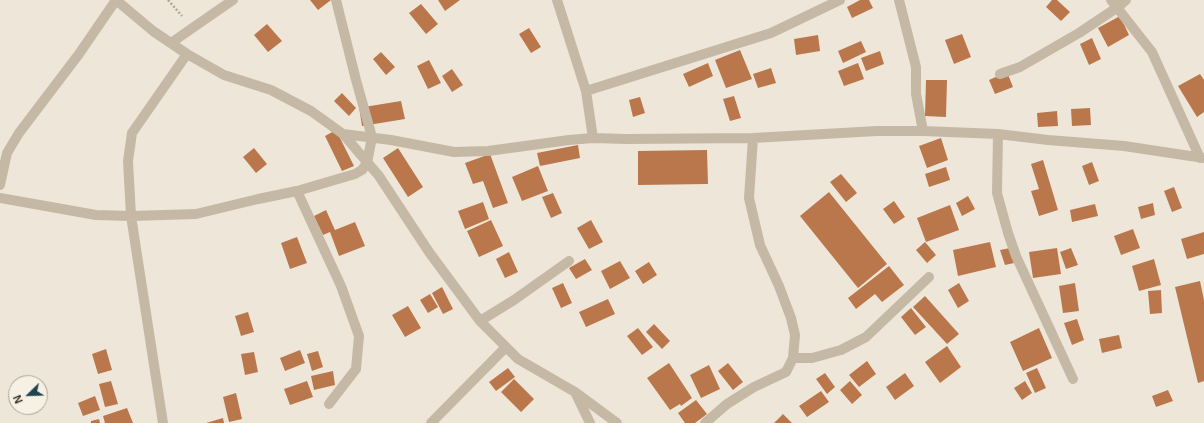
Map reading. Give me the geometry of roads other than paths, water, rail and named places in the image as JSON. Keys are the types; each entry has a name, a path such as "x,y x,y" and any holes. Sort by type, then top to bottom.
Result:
{"street":[{"path":"0,185 7,153 19,133 116,0 153,31 187,54 224,75 271,90 311,111 342,134 379,176 429,252 480,322 518,359 575,392 617,423"},
{"path":"171,44 233,0"},
{"path":"0,198 96,215 131,216 196,214 297,191 356,174 362,170 367,163 372,137 336,0"},
{"path":"557,0 586,91 593,138"},
{"path":"586,91 771,34 840,0"},
{"path":"899,0 916,67 916,94 923,131"},
{"path":"1000,74 1020,67 1079,33 1114,4 1126,0"},
{"path":"1114,4 1152,52 1202,158"},
{"path":"163,423 131,216 128,161 132,133 187,54"},
{"path":"342,134 391,140 454,152 488,151 593,138 752,138 877,130 923,131 998,134 1048,140 1124,146 1202,158"},
{"path":"998,134 997,193 1008,233 1016,256 1073,379"},
{"path":"705,423 727,404 754,387 786,372 793,358 795,335 791,318 779,286 760,245 749,198 752,138"},
{"path":"297,191 341,286 360,336 356,368 329,404"},
{"path":"480,322 569,262"},
{"path":"793,358 812,358 841,350 866,337 929,277"},
{"path":"431,423 506,347"},
{"path":"575,392 590,423"}]}
